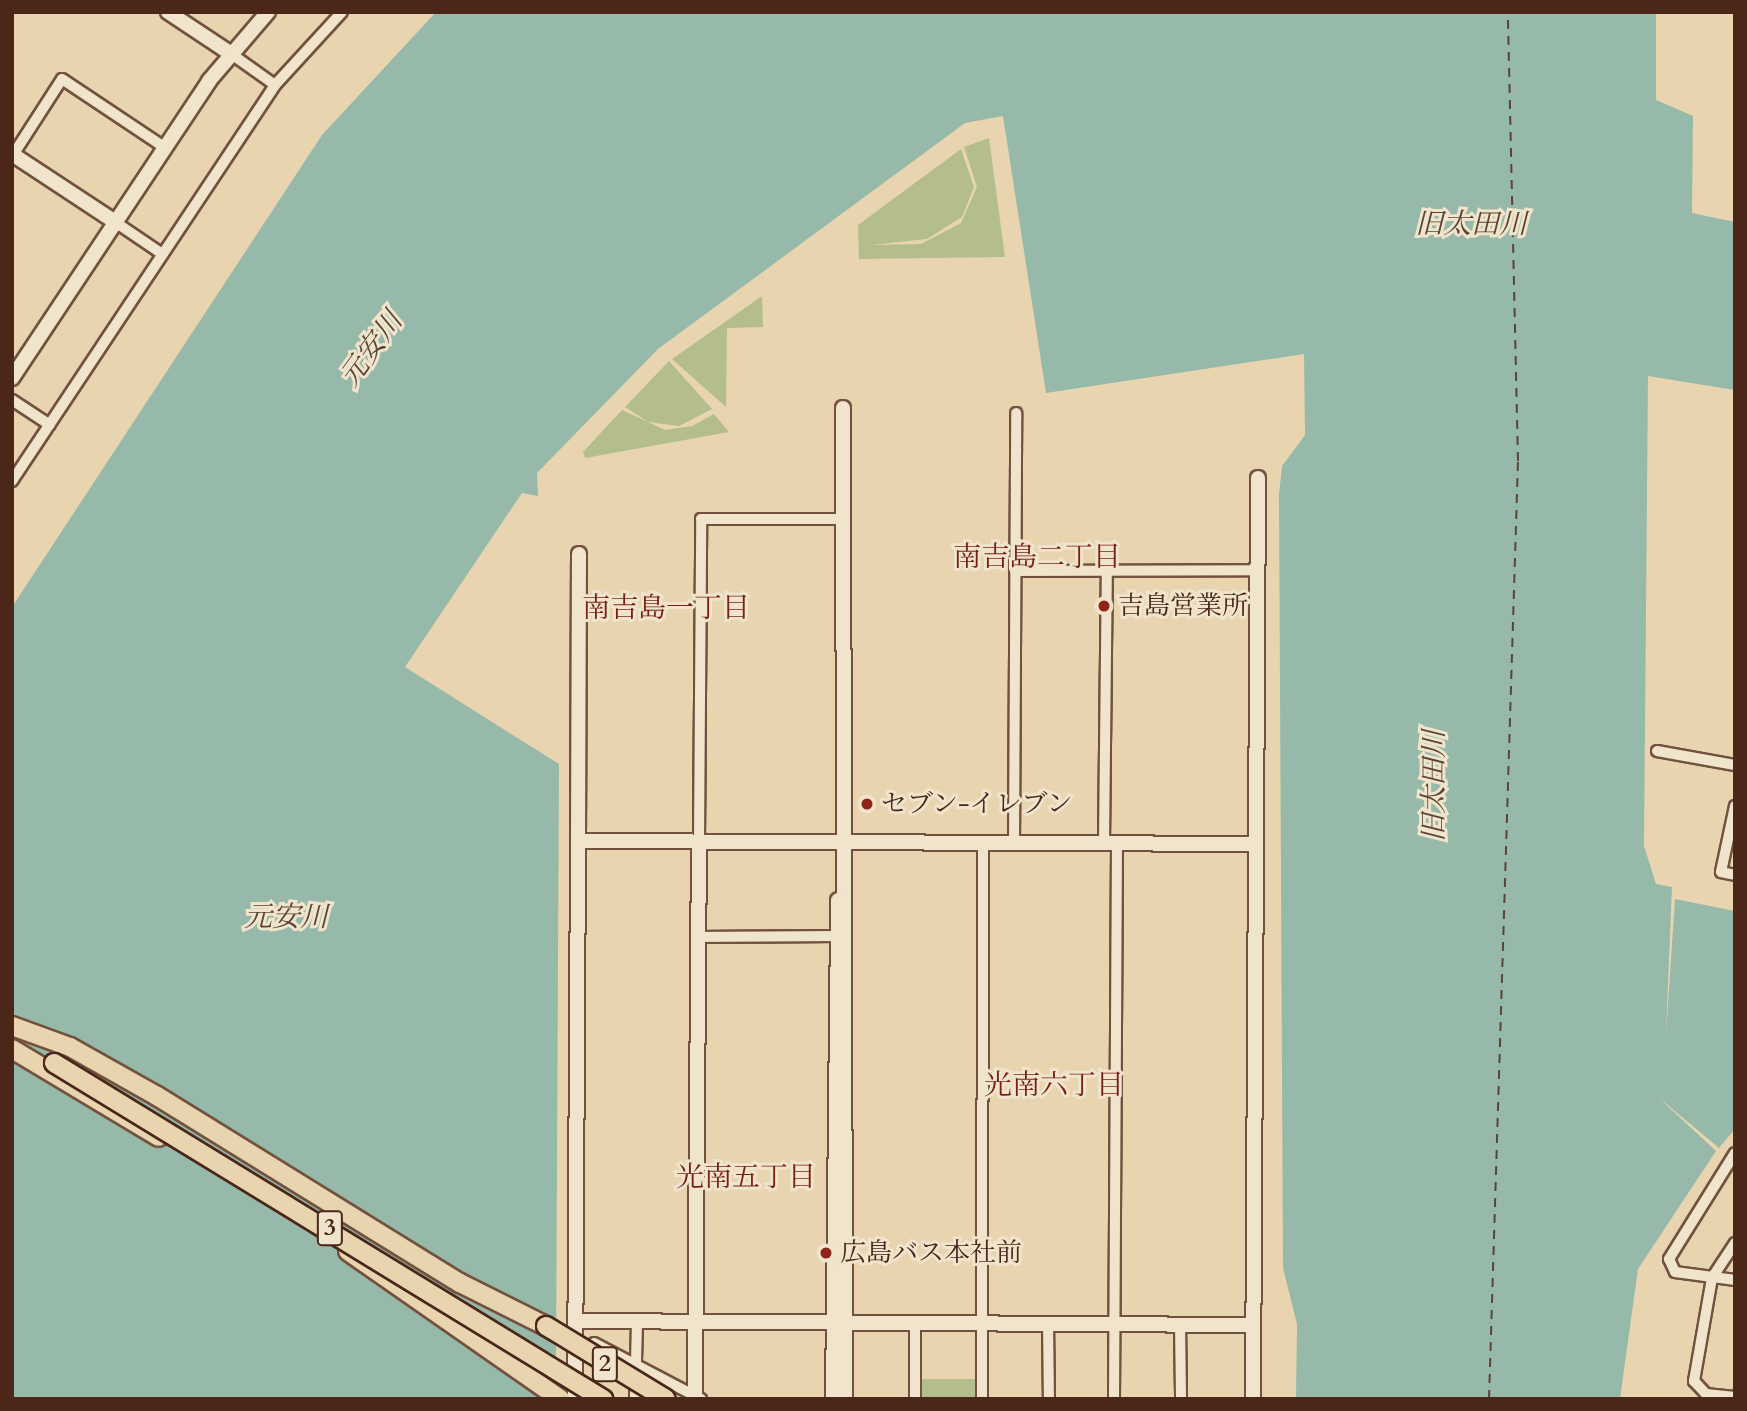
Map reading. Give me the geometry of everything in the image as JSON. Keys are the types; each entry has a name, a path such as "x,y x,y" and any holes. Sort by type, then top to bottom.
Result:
{"highway":[{"name":"2","path":"12,1026 70,1047 146,1090 460,1283 546,1326 666,1399"},
{"name":"3","path":"12,1040 54,1063 603,1399"},
{"name":"2","path":"12,1049 342,1248 540,1389 560,1399"}],"street":[{"path":"168,12 275,85"},
{"path":"12,378 164,146 230,54 268,12"},
{"path":"12,481 275,85 342,12"},
{"path":"162,253 13,154 62,79 164,146"},
{"path":"12,400 50,425"},
{"path":"833,1399 839,1322 844,408"},
{"path":"1014,843 1016,413"},
{"path":"1253,1399 1258,478"},
{"path":"594,1343 635,1368 698,1397 694,1322 701,519 844,519"},
{"path":"575,1399 579,554"},
{"path":"1015,571 1258,570"},
{"path":"1107,572 1114,1399"},
{"path":"1657,751 1735,765"},
{"path":"1735,806 1721,872 1735,875"},
{"path":"578,841 1255,844"},
{"path":"843,843 835,936 839,1322 845,1399"},
{"path":"982,1399 983,843"},
{"path":"697,937 835,936"},
{"path":"1734,1155 1669,1259 1675,1272 1735,1280"},
{"path":"1735,1243 1712,1278 1694,1381 1706,1394 1735,1397"},
{"path":"576,1321 1254,1325"},
{"path":"915,1321 915,1399"},
{"path":"635,1399 637,1322"},
{"path":"1048,1322 1049,1399"},
{"path":"1180,1324 1181,1399"}],"green space":[{"path":"989,138 1005,257 859,259 858,225 961,149 974,187 962,217 927,239 871,245 921,244 961,223 977,187 964,147"},
{"path":"762,296 763,327 727,328 726,407 672,359"},
{"path":"669,361 712,409 679,426 648,422 625,407"},
{"path":"622,410 665,430 692,426 714,414 729,432 585,458 583,452"},
{"path":"917,1379 975,1379 975,1399 917,1399"}],"water":[{"path":"436,12 1656,12 1656,100 1693,116 1692,213 1735,222 1735,390 1648,376 1644,846 1656,884 1672,887 1666,1034 1675,899 1735,911 1735,1129 1719,1148 1658,1097 1716,1151 1638,1269 1620,1399 1296,1399 1297,1324 1283,1268 1279,494 1282,466 1305,435 1304,354 1046,393 1003,116 965,123 658,349 537,473 538,496 522,493 405,667 559,764 556,1364 549,1365 548,1399 12,1399 12,607 322,135"}],"ferry route":[{"path":"1489,1399 1518,461 1508,12"}],"place":[{"name":"吉島営業所","path":"1104,606"},
{"name":"セブン-イレブン","path":"867,804"},
{"name":"広島バス本社前","path":"826,1253"}],"district":[{"name":"南吉島二丁目","path":"1037,557"},
{"name":"南吉島一丁目","path":"666,608"},
{"name":"光南六丁目","path":"1054,1085"},
{"name":"光南五丁目","path":"746,1177"}],"water label":[{"name":"旧太田川","path":"1471,224"},
{"name":"元安川","path":"371,349"},
{"name":"旧太田川","path":"1434,786"},
{"name":"元安川","path":"286,917"}]}
